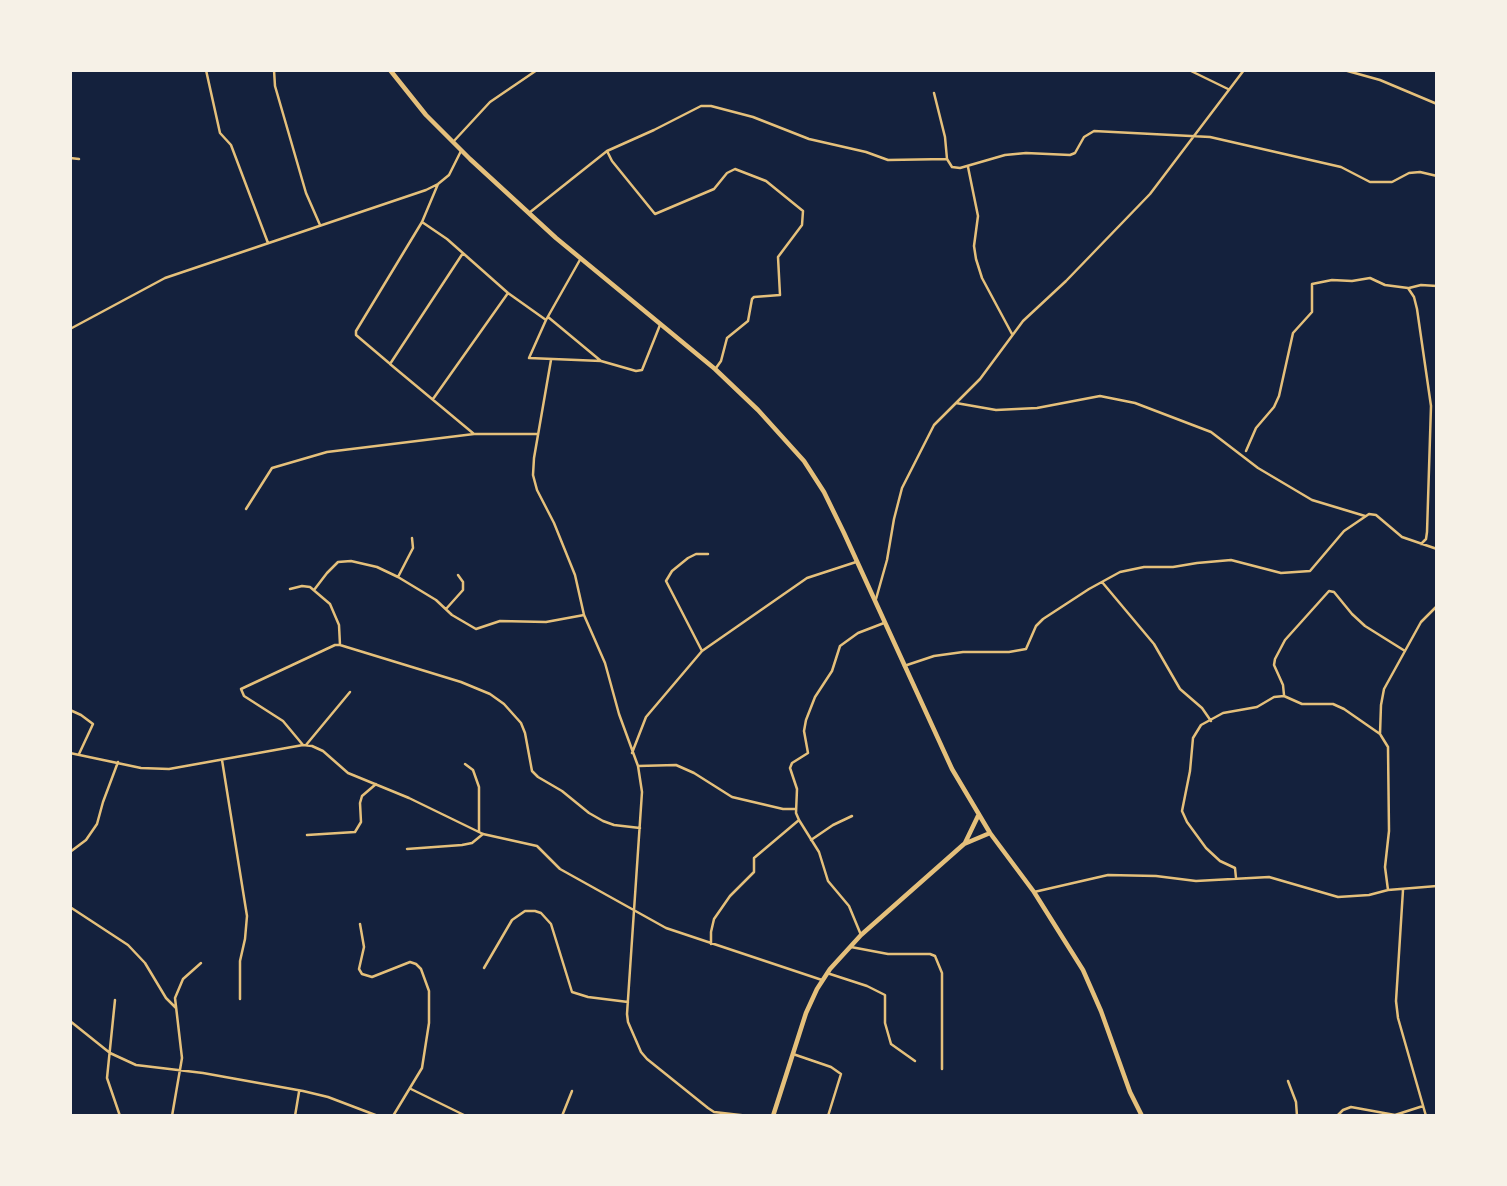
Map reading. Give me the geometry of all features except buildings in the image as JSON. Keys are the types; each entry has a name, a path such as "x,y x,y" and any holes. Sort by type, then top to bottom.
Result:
{"main road":[{"path":"390,70 426,115 462,151 581,258 715,369 758,410 804,461 824,492 952,769 978,815 1034,892 1083,970 1142,1116"},
{"path":"964,844 978,815"},
{"path":"773,1116 806,1013 827,973 860,935 964,844 990,833"}],"street":[{"path":"206,70 220,134 231,145 268,243"},
{"path":"274,70 275,86 306,193 320,225"},
{"path":"453,142 490,102 537,70"},
{"path":"1189,70 1228,89"},
{"path":"875,602 902,488 934,425 980,379 1023,321 1073,274 1150,194 1244,70"},
{"path":"1344,70 1380,80 1437,103"},
{"path":"934,93 945,137 947,159 952,167 968,167 1005,155 1070,155 1075,153 1084,137 1094,131 1210,137 1341,167 1370,182 1392,182 1409,173 1420,172 1437,176"},
{"path":"530,213 607,151 701,106 710,106 771,123 809,139 888,160 947,159"},
{"path":"70,329 165,278 438,184 449,175 462,151"},
{"path":"607,151 654,214 707,193 714,189 727,173 735,169 766,181 803,211 802,225 778,257 780,295 752,299 748,321 727,338 722,361 715,369"},
{"path":"70,158 79,159"},
{"path":"968,167 978,216 974,246 976,259 982,278 1012,334"},
{"path":"438,184 422,222 356,335 474,434"},
{"path":"422,222 463,253 508,293 601,361"},
{"path":"390,364 463,253"},
{"path":"581,258 528,356 531,359 601,361 642,370 660,325"},
{"path":"1246,450 1256,428 1274,407 1279,396 1293,333 1312,312 1312,284 1370,278 1389,286 1437,286"},
{"path":"1408,288 1412,292 1417,309 1431,406 1427,532 1426,539 1421,544"},
{"path":"433,399 508,293"},
{"path":"551,360 533,475 537,490 575,575 584,615 605,663 638,766 642,792 628,1022 641,1052 647,1059 714,1112 749,1116"},
{"path":"956,403 996,410 1037,408 1100,396 1135,403 1211,432 1258,468 1312,500 1365,516 1376,515 1402,537 1435,549 1437,555"},
{"path":"246,509 272,468 327,452 474,434 538,434"},
{"path":"904,666 934,656 1026,649 1036,626 1043,619 1121,572 1144,567 1173,567 1231,560 1280,573 1310,571 1336,539 1365,516"},
{"path":"398,577 412,548 412,538"},
{"path":"702,651 666,581 672,571 688,558 696,554 708,554"},
{"path":"314,590 338,562 351,561 377,567 398,577 468,625 479,629 500,621 546,622 584,615"},
{"path":"632,753 646,717 702,651 807,578 857,562"},
{"path":"446,609 463,590 463,582 457,575"},
{"path":"1102,582 1154,644 1180,690 1202,708 1211,721"},
{"path":"289,589 302,586 314,590 330,604 336,613 340,645"},
{"path":"1284,696 1283,685 1274,665 1275,659 1285,640 1329,591 1334,592 1365,626 1405,651"},
{"path":"1380,734 1384,689 1421,622 1437,606"},
{"path":"860,935 849,906 828,881 820,852 799,820 796,809 797,789 791,765 808,753 804,731 815,698 832,671 840,646 844,641 884,623"},
{"path":"305,745 283,721 244,696 242,688 340,645 461,682 490,694 504,704 521,723 532,771 538,778 562,791 603,821 640,828"},
{"path":"305,745 350,692"},
{"path":"1237,878 1234,868 1220,861 1206,848 1182,811 1193,738 1197,728 1229,710 1257,707 1274,697 1284,696 1302,704 1333,704 1344,709 1380,734 1388,747 1389,831 1385,867 1388,890"},
{"path":"70,710 93,724 79,754"},
{"path":"70,753 156,769 305,745 323,751 348,773 481,833 537,846 560,869 666,928 822,980"},
{"path":"222,760 247,916 246,939 240,961 240,999"},
{"path":"70,852 86,840 97,824 118,762"},
{"path":"407,849 472,843 481,833 480,787 473,770 465,764"},
{"path":"638,766 677,765 732,797 783,809 796,809"},
{"path":"307,835 355,832 361,822 362,796 376,784"},
{"path":"811,840 852,816"},
{"path":"711,944 714,919 725,902 754,872 754,858 799,820"},
{"path":"1034,892 1108,875 1156,876 1196,881 1269,877 1338,897 1437,886"},
{"path":"1403,890 1396,1001 1398,1018 1426,1116"},
{"path":"70,906 128,945 176,1008"},
{"path":"484,968 512,920 525,911 534,911 551,924 572,992 588,997 628,1002"},
{"path":"360,924 364,947 359,969 362,974 372,977 410,962 421,969 429,991 429,1023 422,1068 393,1116"},
{"path":"850,946 888,954 935,956 942,974 942,1069"},
{"path":"172,1116 182,1058 174,998 183,979 201,963"},
{"path":"827,973 885,995 885,1023 891,1044 915,1061"},
{"path":"115,1000 107,1078 120,1116"},
{"path":"70,1021 110,1053 136,1065 328,1097 378,1116"},
{"path":"793,1054 831,1067 841,1074 828,1116"},
{"path":"1289,1080 1297,1116"},
{"path":"411,1089 467,1116"},
{"path":"295,1116 299,1091"},
{"path":"562,1116 572,1091"},
{"path":"1337,1116 1350,1107 1395,1115 1423,1105"},
{"path":"1362,1116 1363,1108"}]}
